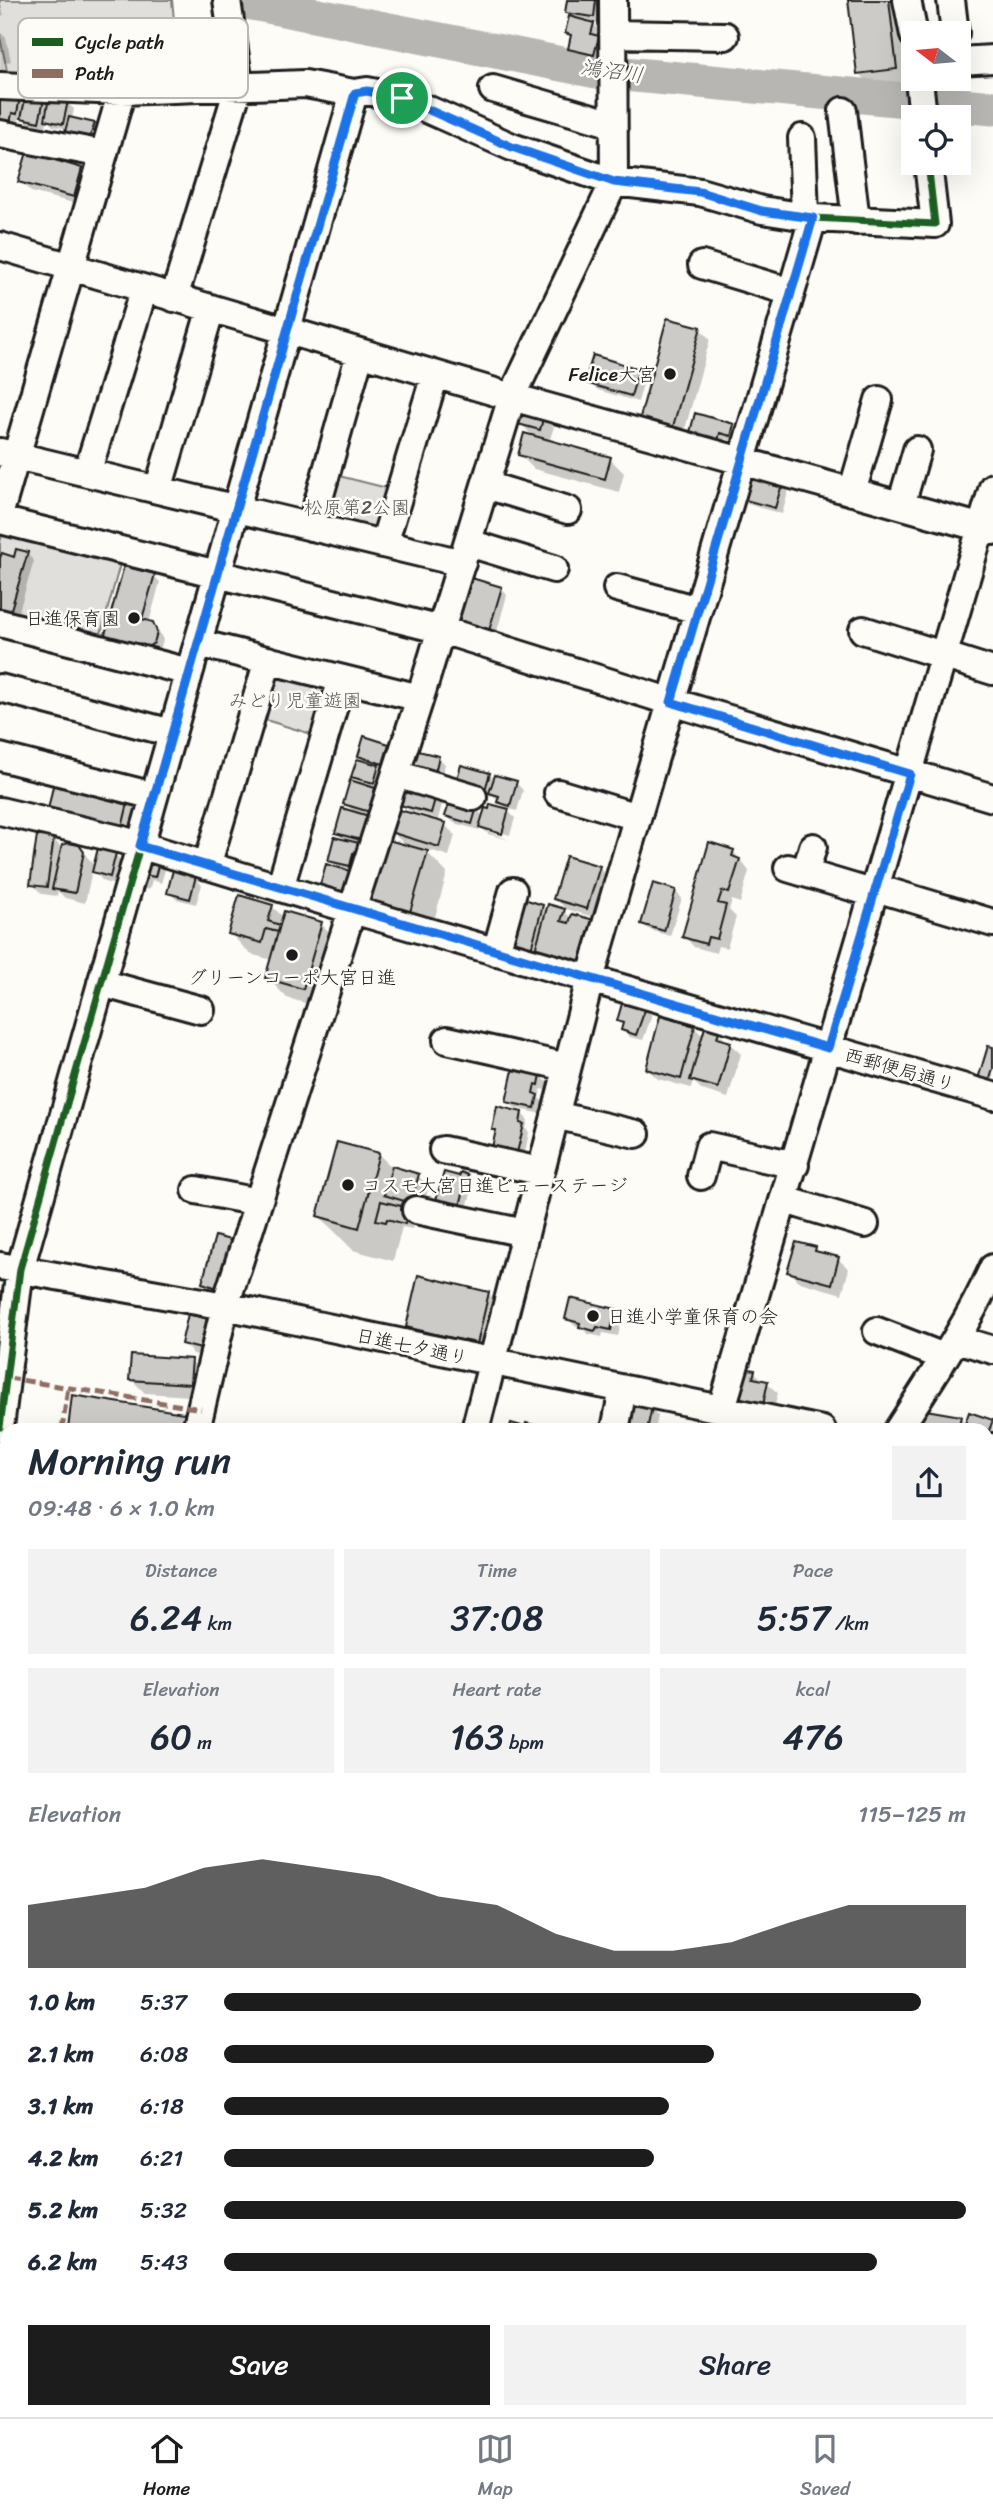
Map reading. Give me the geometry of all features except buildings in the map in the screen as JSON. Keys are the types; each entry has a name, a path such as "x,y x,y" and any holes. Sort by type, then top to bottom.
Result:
{"street":[{"path":"198,1423 225,1306 421,698 512,397 614,182 613,0"},
{"path":"907,0 911,21"},
{"path":"951,0 954,21"},
{"path":"613,34 724,36"},
{"path":"971,61 993,60"},
{"path":"248,85 305,84 402,98 512,147 614,182 700,192 762,211 856,221 934,224 929,175"},
{"path":"0,86 18,87"},
{"path":"493,89 613,124"},
{"path":"1,1419 10,1267 101,983 355,93"},
{"path":"0,512 8,454 71,267 120,98"},
{"path":"174,298 235,98"},
{"path":"843,111 856,221"},
{"path":"0,134 103,154"},
{"path":"477,1423 590,979 791,292 809,216 802,138"},
{"path":"0,246 435,375 987,529"},
{"path":"702,265 791,292"},
{"path":"87,473 144,289"},
{"path":"158,490 211,308"},
{"path":"311,527 360,352"},
{"path":"384,544 435,375"},
{"path":"852,492 879,400"},
{"path":"901,505 917,450"},
{"path":"8,454 384,544 465,553 554,569"},
{"path":"486,485 568,510"},
{"path":"722,1408 944,656 987,529 993,487"},
{"path":"0,520 442,630 993,798"},
{"path":"617,588 698,610"},
{"path":"0,623 189,672"},
{"path":"863,630 993,671"},
{"path":"198,643 421,698"},
{"path":"207,866 268,660"},
{"path":"280,888 342,678"},
{"path":"0,688 172,733"},
{"path":"0,757 154,796"},
{"path":"396,774 473,797"},
{"path":"558,793 637,817"},
{"name":"西郵便局通り","path":"0,811 140,846 993,1096"},
{"path":"813,847 797,871 993,923"},
{"path":"496,952 513,891"},
{"path":"101,983 201,1010"},
{"path":"447,1040 567,1068"},
{"path":"555,1115 636,1134"},
{"path":"701,1175 709,1146 795,1165"},
{"path":"443,1150 540,1171"},
{"path":"196,1190 258,1202"},
{"path":"785,1200 865,1224"},
{"path":"416,1210 525,1233"},
{"name":"日進七夕通り","path":"10,1267 225,1306 790,1423"},
{"path":"902,1423 950,1348 986,1303 993,1268"},
{"path":"877,1331 950,1348 993,1350"},
{"path":"616,1423 623,1389"}],"green space":[{"path":"0,0 172,0 174,18 18,18 18,90 11,90 0,37"},
{"name":"松原第2公園","path":"331,474 395,490 382,539 319,524"},
{"path":"3,532 120,564 99,641 0,616 0,542"},
{"name":"みどり児童遊園","path":"271,666 337,682 321,737 256,717"}],"waterway":[{"name":"鴻沼川","path":"237,0 602,72 993,108"}],"marked path":[{"path":"8,1378 201,1409"},
{"path":"63,1423 68,1387"}],"cycle path":[{"path":"1,1423 20,1269 354,93 367,91 402,98 512,147 614,182 700,192 762,210 813,218 935,224 929,175"}],"place":[{"name":"Felice大宮","path":"670,374"},
{"name":"日進保育園","path":"134,618"},
{"name":"グリーンコーポ大宮日進","path":"292,955"},
{"name":"コスモ大宮日進ビューステージ","path":"348,1185"},
{"name":"日進小学童保育の会","path":"593,1316"}],"route":[{"path":"367,91 402,98 512,147 614,182 700,192 762,211 813,218 671,702 910,774 828,1048 140,846 355,93 367,91"}]}
